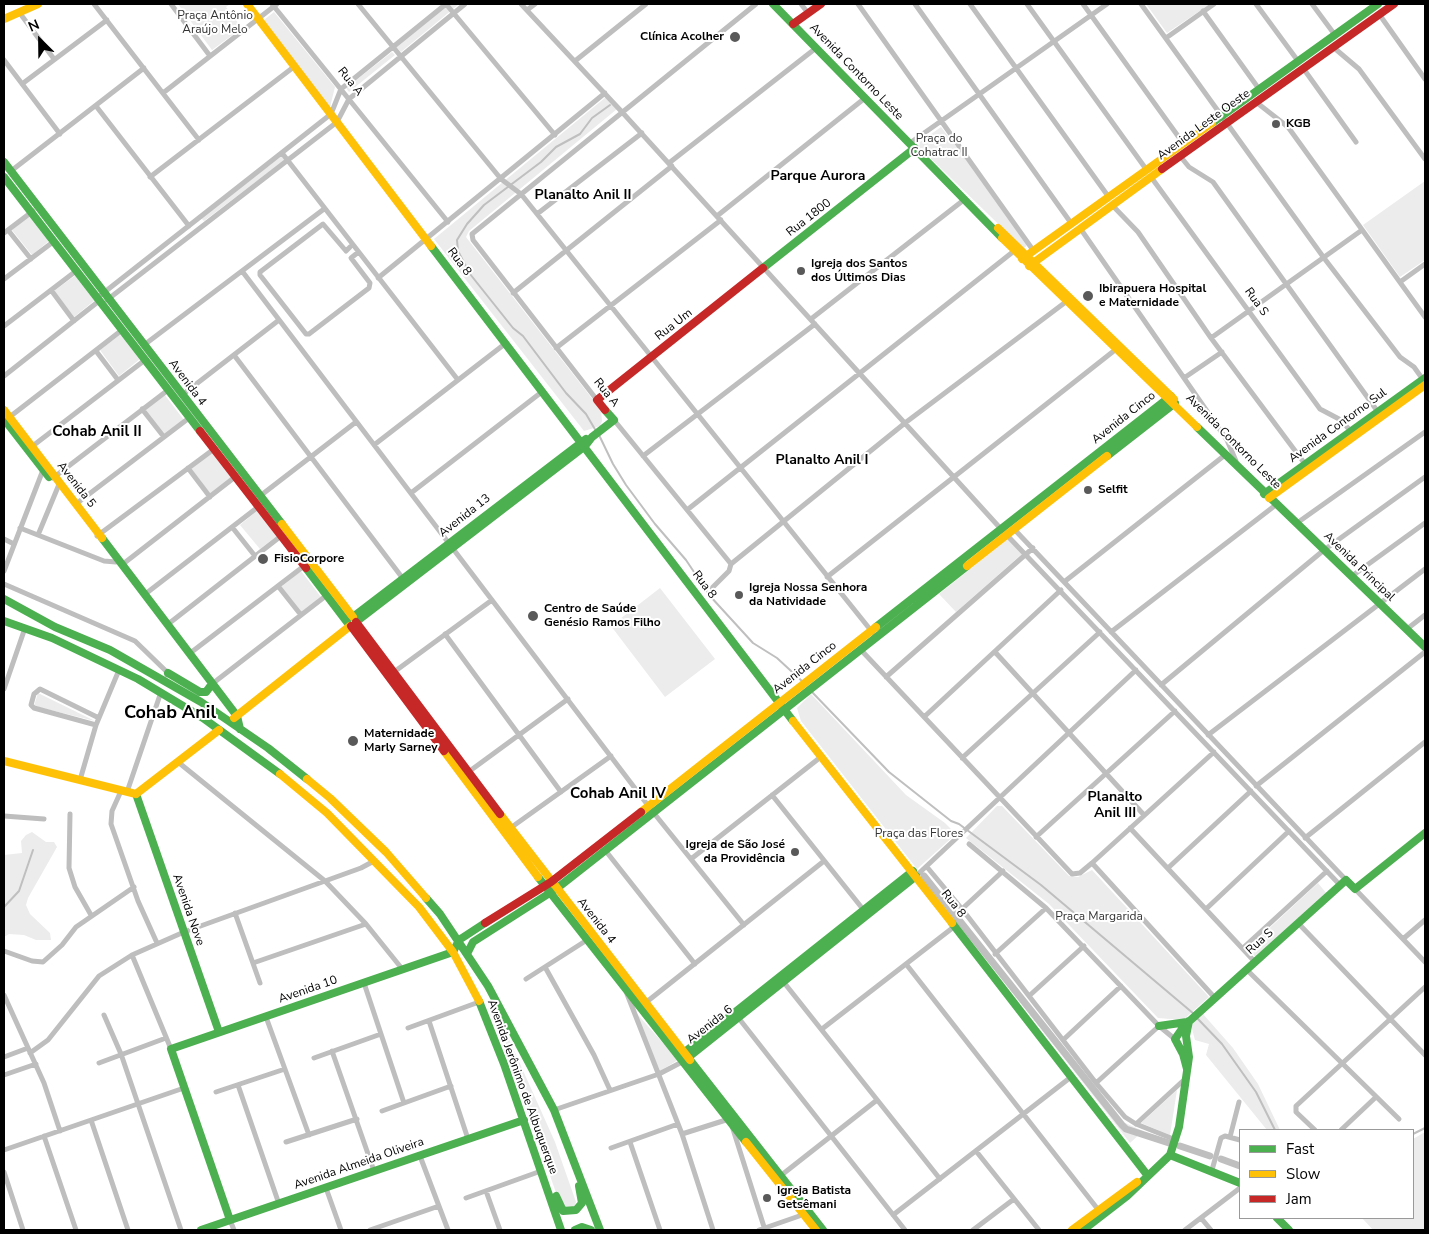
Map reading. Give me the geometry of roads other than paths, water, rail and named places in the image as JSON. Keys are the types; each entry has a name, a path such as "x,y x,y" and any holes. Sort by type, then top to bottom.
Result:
{"main road":[{"path":"4,19 38,4"},
{"name":"Rua 8","path":"247,4 785,710 1148,1176"},
{"name":"Avenida Contorno Leste","path":"773,4 1014,251 1028,255"},
{"path":"792,24 821,4"},
{"name":"Avenida Leste Oeste","path":"1032,264 1394,4"},
{"name":"Avenida Leste Oeste","path":"1028,255 1374,5"},
{"name":"Rua 1800","path":"764,268 912,146"},
{"name":"Avenida 4","path":"4,162 144,345 168,390 189,418 203,429 248,487 258,507 281,536 296,549 304,566 326,595 352,622 394,672 452,756"},
{"path":"5,181 13,174"},
{"name":"Avenida 4","path":"5,181 145,360 182,395 214,449 236,477 260,496 296,549 452,756 587,940 625,989 643,1005"},
{"name":"Avenida Contorno Leste","path":"964,199 1028,255 1032,264 1277,504"},
{"path":"1049,250 1044,256 1044,261 1054,280"},
{"name":"Avenida Contorno Leste","path":"1032,264 1054,280 1069,300 1116,350 1172,401 1225,455 1235,462"},
{"name":"Rua Um","path":"597,400 764,268"},
{"name":"Avenida Contorno Sul","path":"1268,495 1305,464 1425,381"},
{"name":"Avenida Contorno Sul","path":"1268,495 1425,381"},
{"name":"Rua A","path":"597,400 614,420"},
{"name":"Avenida Cinco","path":"467,954 473,942 605,850 713,755 779,702 1001,529 1172,401"},
{"name":"Avenida Cinco","path":"458,940 550,888 651,809 785,710 1008,535 1172,401"},
{"name":"Avenida 5","path":"4,410 6,419 120,563 237,716 240,729"},
{"name":"Avenida 13","path":"229,722 405,580 614,420"},
{"name":"Avenida 5","path":"30,448 44,470 76,504 98,535"},
{"name":"Avenida Principal","path":"1277,504 1425,647"},
{"name":"Avenida Jerônimo de Albuquerque","path":"4,599 55,627 110,650 201,702 268,748 330,798 386,852 440,914 495,999 554,1110 600,1230"},
{"name":"Avenida Jerônimo de Albuquerque","path":"4,621 52,638 119,670 161,692 219,730 281,774 327,813 419,907 453,952 479,1002 524,1120 561,1230"},
{"path":"168,673 200,692 206,692 212,684"},
{"path":"4,762 136,794 219,730"},
{"path":"713,755 718,761"},
{"name":"Avenida Nove","path":"136,794 219,1032"},
{"path":"1343,882 1355,889 1425,833"},
{"name":"Avenida 6","path":"685,1057 914,874"},
{"name":"Rua S","path":"1190,1020 1343,882"},
{"name":"Avenida 4","path":"550,888 732,1117 806,1213 816,1230"},
{"path":"453,952 458,940"},
{"name":"Avenida 10","path":"171,1049 453,952"},
{"path":"1160,1026 1177,1025 1190,1020"},
{"path":"1084,1230 1122,1191 1148,1176 1170,1155 1176,1140 1189,1054 1180,1037 1190,1020"},
{"path":"171,1049 230,1220"},
{"path":"524,1120 560,1208 565,1212 573,1212 580,1206 582,1196 554,1110"},
{"name":"Avenida Almeida Oliveira","path":"201,1230 524,1120"},
{"path":"1170,1155 1212,1170 1239,1183"},
{"name":"Avenida 4","path":"806,1213 824,1230"},
{"path":"1072,1230 1100,1213"},
{"path":"1278,1219 1289,1230"},
{"path":"575,1230 585,1227 591,1230"}],"street":[{"path":"94,4 199,140"},
{"path":"171,4 210,56"},
{"path":"358,4 501,178 521,194 696,415 876,637"},
{"path":"106,296 189,226 331,114 341,89 446,4 555,135"},
{"path":"4,376 99,301 337,122 349,99 465,4"},
{"path":"521,4 642,133 1001,529 1327,871 1343,882"},
{"path":"527,10 535,4"},
{"path":"575,61 646,4"},
{"path":"521,194 756,4"},
{"path":"801,4 808,13"},
{"path":"858,4 941,121 1028,255"},
{"path":"915,4 1071,223"},
{"path":"970,4 1108,196"},
{"path":"1026,4 1146,169"},
{"path":"1083,4 1184,142"},
{"path":"912,146 941,121 1107,4"},
{"path":"1142,4 1324,258 1400,357 1414,367 1425,381"},
{"path":"1166,38 1214,4"},
{"path":"1256,4 1298,61"},
{"path":"1312,4 1335,35"},
{"path":"162,92 274,5"},
{"name":"Rua A","path":"274,5 448,222"},
{"path":"19,12 54,60"},
{"path":"1203,12 1259,89"},
{"path":"1379,14 1425,80"},
{"path":"22,84 106,20"},
{"path":"1333,47 1359,69 1425,159"},
{"path":"513,293 816,48"},
{"path":"4,60 60,134"},
{"path":"150,177 295,66"},
{"path":"13,174 60,134 144,68"},
{"path":"1303,68 1356,142"},
{"path":"378,278 605,94"},
{"path":"556,348 865,98"},
{"path":"1256,102 1288,126 1425,317"},
{"path":"96,106 189,226"},
{"path":"537,214 642,133"},
{"path":"282,153 458,380"},
{"path":"1180,156 1189,167 1213,182 1378,412"},
{"name":"Rua S","path":"1151,177 1320,409 1339,419 1351,431"},
{"name":"Rua A","path":"521,194 474,232 473,240 597,400"},
{"path":"643,456 964,199"},
{"path":"1112,205 1138,232 1211,338 1305,464"},
{"path":"31,259 6,232 38,207"},
{"path":"144,345 324,209"},
{"path":"350,247 346,251 323,224 260,272 260,276 306,334 309,334 370,288 370,283 351,258 356,254"},
{"path":"1080,228 1227,440 1235,462"},
{"path":"1211,338 1362,230"},
{"path":"4,280 53,242"},
{"path":"687,510 1014,251"},
{"path":"1400,282 1425,264"},
{"path":"4,326 76,271"},
{"path":"242,271 651,809 744,925"},
{"path":"51,290 74,321"},
{"path":"712,588 730,572 731,564 783,522 906,423 1069,300"},
{"path":"182,395 279,320"},
{"path":"6,419 122,330"},
{"path":"374,445 506,343"},
{"path":"827,576 1116,350"},
{"path":"96,351 118,380"},
{"path":"1184,378 1222,352"},
{"path":"234,355 405,580"},
{"path":"30,448 145,360"},
{"path":"38,535 56,482 142,409 168,390"},
{"path":"411,493 543,391"},
{"path":"142,409 164,437"},
{"path":"76,504 189,418"},
{"name":"Rua A","path":"614,420 731,564"},
{"path":"260,496 356,422"},
{"path":"1297,524 1425,432"},
{"path":"98,535 214,449"},
{"path":"1064,582 1225,455"},
{"path":"188,468 210,496"},
{"path":"4,571 44,470"},
{"path":"20,528 104,561 120,563 236,477"},
{"path":"1161,685 1324,550 1425,477"},
{"path":"1111,632 1277,504"},
{"path":"144,595 258,507"},
{"path":"1352,576 1425,523"},
{"path":"232,527 255,556"},
{"path":"1001,529 1014,529 1033,548 1306,838 1343,882"},
{"path":"167,625 281,536"},
{"path":"4,538 14,544"},
{"path":"886,677 1033,548"},
{"path":"189,654 304,566"},
{"path":"1208,735 1378,602 1425,568"},
{"path":"4,584 135,641 168,673 163,681"},
{"path":"278,586 302,615"},
{"path":"924,717 1061,590"},
{"path":"212,684 326,595"},
{"path":"394,672 492,600"},
{"path":"1407,629 1425,616"},
{"path":"4,689 25,628"},
{"path":"962,758 1100,632"},
{"path":"445,634 561,792"},
{"path":"860,650 1070,872 1080,873 1092,864 1214,752"},
{"path":"995,652 1144,815"},
{"path":"1256,786 1425,652"},
{"path":"80,780 96,725 119,670"},
{"path":"914,874 927,867 999,797 1136,670"},
{"path":"96,725 34,708 31,705 34,694 40,689 99,718"},
{"path":"157,943 138,901 111,824 112,811 124,791 161,692"},
{"path":"465,774 568,699"},
{"path":"1036,837 1175,711"},
{"path":"1306,838 1425,742"},
{"path":"507,830 611,756"},
{"path":"691,859 822,756"},
{"path":"178,762 325,880 366,924 402,970"},
{"path":"1168,868 1251,791"},
{"path":"772,795 866,912"},
{"path":"70,814 70,868 75,887 91,915"},
{"path":"4,816 44,819"},
{"path":"1130,828 1255,962"},
{"path":"1206,909 1289,831"},
{"path":"969,844 1046,908 1160,1026 1180,1037"},
{"path":"605,850 695,964"},
{"path":"4,1056 29,1050 48,1040 99,976 132,955 184,932 375,861"},
{"path":"643,1005 824,861"},
{"path":"1092,864 1215,998"},
{"path":"927,867 962,909 1096,1083 1125,1117 1136,1124 1176,1140"},
{"path":"962,909 1003,871"},
{"name":"Rua S","path":"1243,948 1327,871"},
{"path":"4,951 32,961 43,962 62,945 76,927 134,887"},
{"path":"1355,889 1425,962"},
{"path":"995,954 1046,908"},
{"path":"235,913 260,983"},
{"path":"1403,938 1425,920"},
{"path":"1298,923 1425,1055"},
{"path":"253,963 366,924"},
{"path":"822,1029 955,926"},
{"path":"526,978 587,940"},
{"path":"1029,996 1084,946"},
{"path":"132,955 171,1049"},
{"path":"906,964 1100,1213"},
{"path":"545,967 594,1055 610,1090"},
{"path":"1247,970 1399,1119"},
{"path":"782,979 940,1179"},
{"path":"364,983 404,1103"},
{"path":"1063,1040 1121,986"},
{"path":"1314,1129 1296,1112 1296,1106 1425,987"},
{"path":"625,989 682,1134 713,1230"},
{"path":"4,995 36,1064 60,1131"},
{"path":"408,1028 479,1002"},
{"path":"736,1015 905,1230"},
{"path":"104,1016 121,1054 181,1230"},
{"path":"266,1017 309,1135"},
{"path":"429,1021 468,1139"},
{"path":"1096,1083 1160,1026"},
{"path":"314,1058 381,1034"},
{"path":"99,1063 166,1038"},
{"path":"332,1051 374,1171"},
{"path":"554,1110 659,1074 685,1057"},
{"path":"4,1075 36,1064"},
{"path":"216,1092 285,1069"},
{"path":"893,1216 1072,1077"},
{"path":"1136,1124 1185,1079"},
{"path":"238,1085 278,1204"},
{"path":"382,1111 451,1086"},
{"path":"4,1150 184,1088"},
{"path":"1342,1129 1376,1096"},
{"path":"778,1177 877,1100"},
{"path":"1230,1137 1239,1102"},
{"path":"682,1134 732,1117 763,1230 806,1213"},
{"path":"286,1142 356,1119"},
{"path":"91,1120 128,1230"},
{"path":"611,1148 678,1124"},
{"path":"44,1136 76,1230"},
{"path":"1212,1170 1221,1138 1225,1136 1239,1140"},
{"path":"630,1142 660,1230"},
{"path":"976,1151 1039,1230"},
{"path":"420,1156 448,1230"},
{"path":"466,1198 541,1171"},
{"path":"4,1172 23,1230"},
{"path":"326,1188 341,1230"},
{"path":"1185,1230 1239,1189"},
{"path":"486,1191 500,1230"},
{"path":"974,1230 1014,1199"},
{"path":"370,1230 439,1206"},
{"path":"1201,1218 1211,1230"},
{"path":"230,1220 234,1230"},
{"path":"390,1223 392,1230"}],"waterway":[{"path":"596,431 586,414 566,393 523,336 513,328 470,274 458,251 457,240 467,224 484,205 541,162 556,147 580,134 592,118 610,105"},
{"path":"599,435 626,485 655,524 686,560 710,596 753,643 777,658 803,682"},
{"path":"811,691 889,772 951,821 959,824 1041,885 1194,1014"},
{"path":"4,907 19,891 33,850"},
{"path":"924,876 1122,1125 1126,1129 1169,1143"},
{"path":"1197,1018 1222,1044 1256,1092 1274,1129"},
{"path":"1414,1134 1425,1128"},
{"path":"1180,1146 1210,1156"},
{"path":"1221,1159 1239,1166"}],"place":[{"name":"Clínica Acolher","path":"735,37"},
{"name":"KGB","path":"1276,124"},
{"name":"Igreja dos Santos dos Últimos Dias","path":"801,271"},
{"name":"Ibirapuera Hospital e Maternidade","path":"1088,296"},
{"name":"Selfit","path":"1088,490"},
{"name":"FisioCorpore","path":"263,559"},
{"name":"Igreja Nossa Senhora da Natividade","path":"739,595"},
{"name":"Centro de Saúde Genésio Ramos Filho","path":"533,616"},
{"name":"Maternidade Marly Sarney","path":"353,741"},
{"name":"Igreja de São José da Providência","path":"795,852"},
{"name":"Igreja Batista Getsêmani","path":"767,1198"}],"district":[{"name":"Parque Aurora","path":"818,177"},
{"name":"Planalto Anil II","path":"583,196"},
{"name":"Cohab Anil II","path":"97,432"},
{"name":"Planalto Anil I","path":"822,461"},
{"name":"Cohab Anil","path":"170,714"},
{"name":"Cohab Anil IV","path":"618,794"},
{"name":"Planalto Anil III","path":"1115,806"}],"park label":[{"name":"Praça Antônio Araújo Melo","path":"215,23"},
{"name":"Praça do Cohatrac II","path":"939,146"},
{"name":"Praça das Flores","path":"919,834"},
{"name":"Praça Margarida","path":"1099,917"}]}
